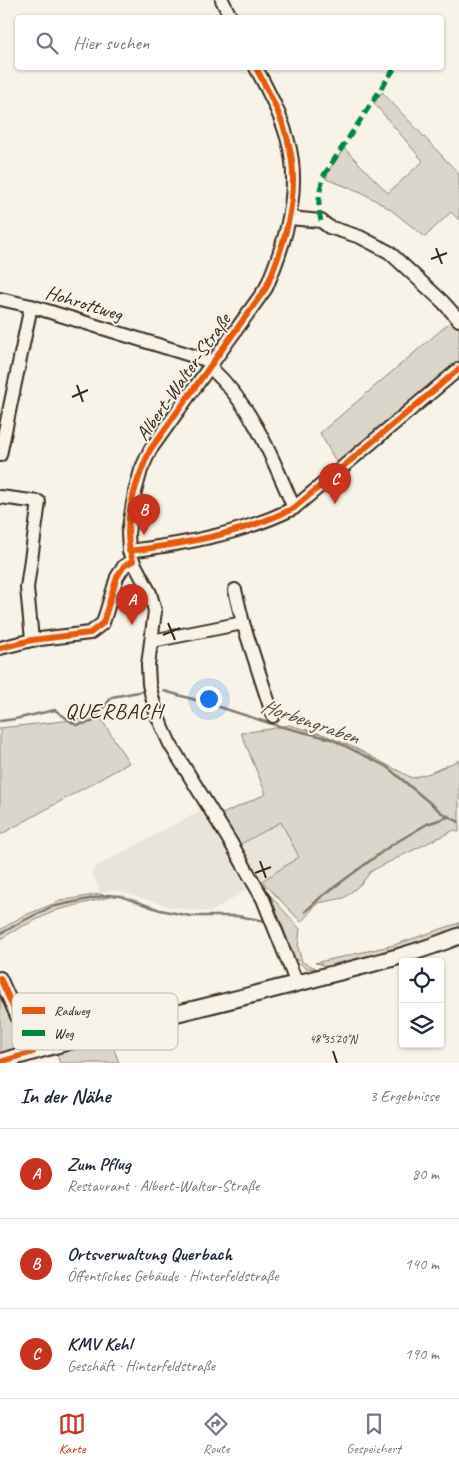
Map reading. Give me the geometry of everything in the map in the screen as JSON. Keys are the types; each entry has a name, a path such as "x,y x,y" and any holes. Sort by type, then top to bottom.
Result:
{"main road":[{"path":"178,1013 297,984 419,950 459,936"},
{"path":"0,1062 40,1050"}],"street":[{"path":"222,0 230,15"},
{"name":"Albert-Walter-Straße","path":"257,70 275,107 288,142 292,160 293,181 290,218 278,261 266,288 212,365 154,442 141,470 128,533 131,556 150,593 155,611 148,664 149,684 156,713 170,744 260,893 297,984"},
{"path":"290,218 321,220 329,227 360,237 389,252 443,302 459,320"},
{"path":"0,299 31,306"},
{"name":"Hohrottweg","path":"0,455 31,306 212,365"},
{"path":"212,365 243,403 260,433 294,508"},
{"path":"0,648 32,640 90,634 104,623 117,577 131,556 214,536 276,517 294,508 459,369"},
{"path":"0,497 39,502 27,588 32,640"},
{"path":"235,590 243,623 273,716"},
{"path":"152,641 243,623"},
{"path":"0,978 12,1005"}],"shaded area":[{"path":"382,92 459,174 459,220 451,212 425,237 390,209 361,192 326,179 329,170 344,148 388,193 423,161 374,103"},
{"path":"454,319 459,325 459,365 339,467 320,433"},
{"path":"100,717 129,763 0,835 0,728"},
{"path":"289,725 325,735 357,749 412,778 430,773 459,760 459,832 454,830 371,871 362,883 344,898 318,903 301,922 262,881 299,857 281,822 241,844 220,815 266,794 241,733"},
{"path":"203,809 220,815 281,821 299,857 211,912 171,907 123,892 110,890 99,894 99,888 91,871"},
{"path":"99,894 110,897 57,910 0,939 0,930 21,917 60,901"},
{"path":"270,895 300,929 298,947 302,962 318,969 305,968 295,958"},
{"path":"459,923 459,930 409,947 324,968 321,964 315,963 394,945"},
{"path":"0,985 12,1013 12,1050 21,1050 0,1058"},
{"path":"55,1050 114,1050 119,1063 60,1063"}],"waterway":[{"name":"Horbengraben","path":"0,721 55,710 76,725 92,722 112,697 144,691"},
{"name":"Horbengraben","path":"164,691 275,725 331,739 387,767 442,813 459,822"},
{"path":"305,912 321,897 390,846 427,824 448,817"},
{"path":"0,934 51,907 108,895 120,896 160,910 190,916 237,916 266,921"}],"marked path":[{"path":"321,221 319,198 324,175 393,70"}],"cycle path":[{"path":"0,648 32,640 90,633 103,623 117,577 124,566 133,561 129,548 128,534 131,505 139,476 150,450 266,288 287,226 293,177 290,149 283,124 257,70"},
{"path":"129,551 171,545 235,531 294,508 459,369"},
{"path":"0,978 12,1005"},
{"path":"0,1062 33,1052 32,1050"}],"place":[{"name":"KMV Kehl","path":"335,504"},
{"name":"Ortsverwaltung Querbach","path":"144,535"},
{"name":"Zum Pflug","path":"132,625"}],"district":[{"name":"QUERBACH","path":"114,711"}]}
